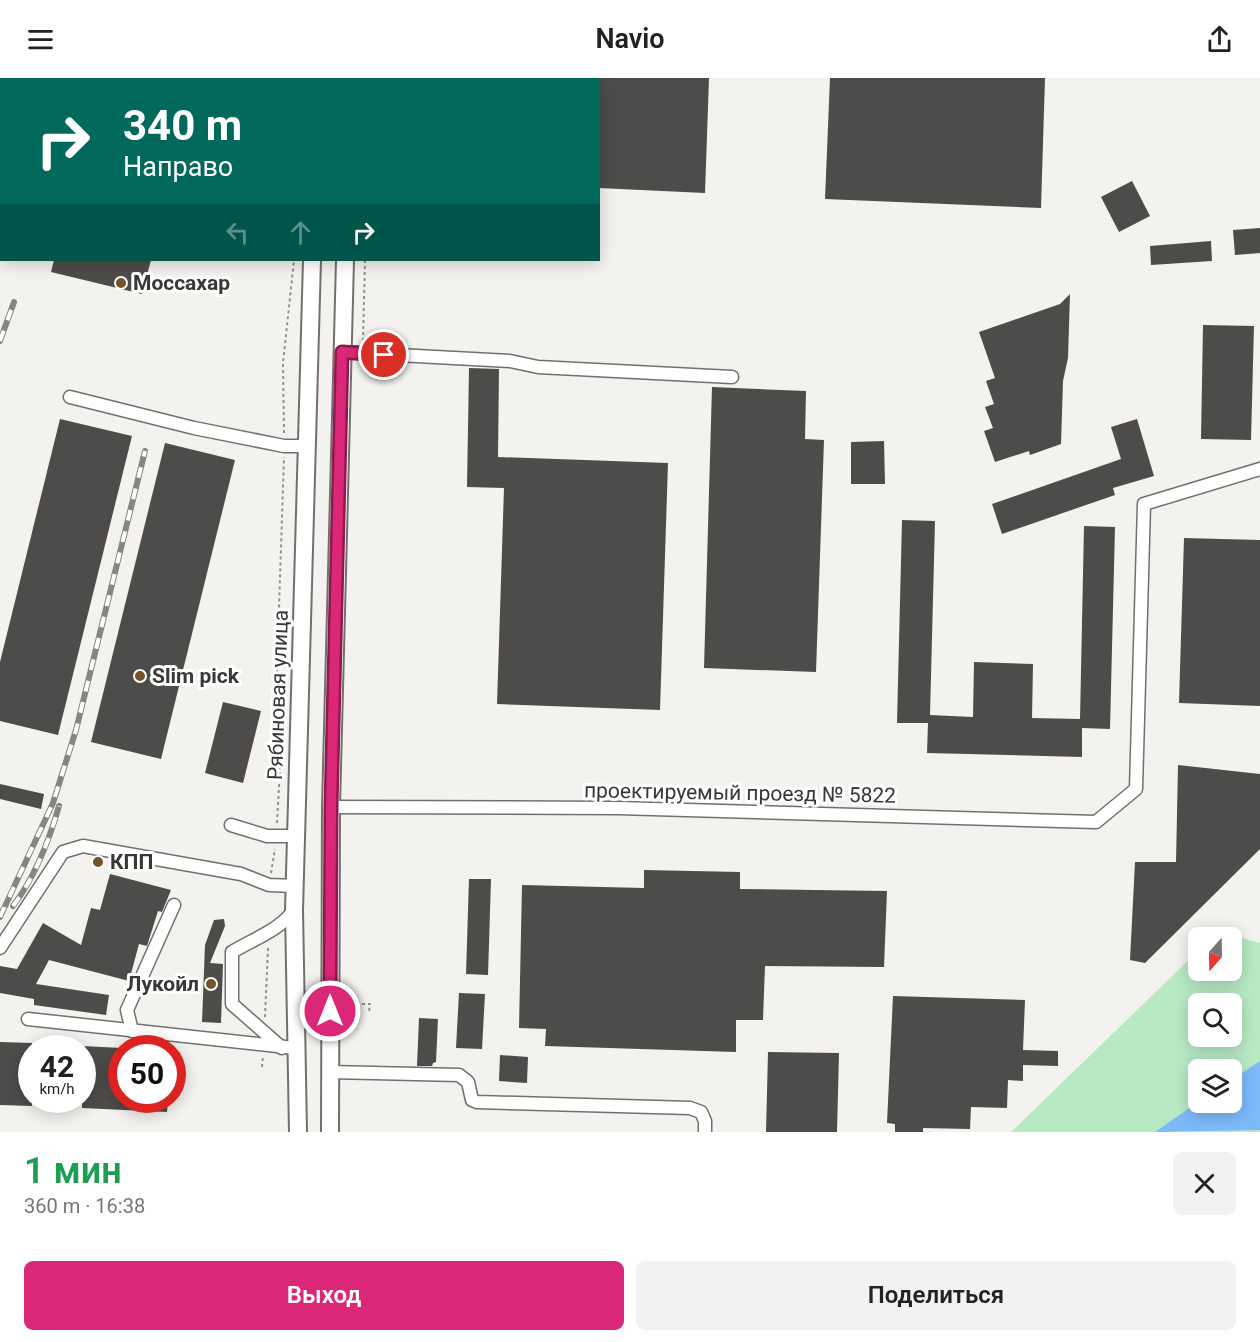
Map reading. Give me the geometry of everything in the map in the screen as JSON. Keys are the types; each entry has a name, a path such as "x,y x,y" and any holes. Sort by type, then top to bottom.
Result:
{"main road":[{"name":"Рябиновая улица","path":"296,1132 297,1112 289,1048 312,261"},
{"path":"330,1132 331,807 345,261"},
{"path":"330,1091 337,1132"}],"lane":[{"path":"342,352 510,361 538,367 732,377"},
{"path":"70,396 194,428 284,446 307,447"},
{"name":"проектируемый проезд № 5822","path":"331,807 618,808 1096,822 1136,789 1144,504 1260,469"},
{"path":"231,825 267,836 296,836"},
{"path":"0,948 63,852 83,846 241,874 269,885 295,886"},
{"path":"132,1031 127,1010 174,905"},
{"path":"289,1048 232,1004 232,952 267,934 289,918 294,910"},
{"path":"28,1019 289,1048"},
{"path":"330,1072 459,1075 468,1082 472,1100 477,1102 690,1108 701,1112 705,1121 705,1132"}],"path":[{"path":"269,885 277,836 282,732 277,668 284,446 283,363 294,261"},
{"path":"363,353 365,261"},
{"path":"264,1030 268,948"},
{"path":"339,1004 370,1004 369,1012"},
{"path":"262,1067 263,1046"}],"green space":[{"path":"1242,938 1260,943 1260,1132 1011,1132 1188,961 1188,981 1242,981"}],"water":[{"path":"1260,1061 1260,1130 1155,1132 1188,1109 1188,1113 1242,1113 1242,1073"}],"building":[{"path":"600,78 709,78 705,193 600,188"},
{"path":"830,78 1045,78 1041,208 825,199"},
{"path":"1132,181 1150,216 1119,232 1101,197"},
{"path":"1260,228 1260,253 1235,255 1233,230"},
{"path":"1211,241 1212,261 1151,265 1150,246"},
{"name":"Моссахар","path":"54,261 151,261 142,294 51,272"},
{"path":"1070,294 1068,358 1063,381 1061,444 1030,455 1029,451 995,462 984,431 993,428 985,407 994,404 986,381 995,378 979,332 1060,304"},
{"path":"1203,325 1254,326 1251,440 1201,439"},
{"path":"469,368 499,369 498,457 668,463 660,710 497,704 504,488 467,487"},
{"path":"712,387 806,391 805,439 824,440 816,672 704,668"},
{"path":"60,419 132,436 58,735 0,721 0,662"},
{"path":"1137,419 1154,476 1113,488 1115,495 1002,534 992,504 1121,459 1111,427"},
{"path":"884,441 885,484 851,484 851,442"},
{"path":"165,443 235,460 161,759 91,742"},
{"path":"902,520 935,521 930,715 973,717 974,662 1033,664 1032,718 1080,719 1084,526 1115,527 1110,729 1082,728 1082,757 927,753 928,723 897,723"},
{"path":"1184,538 1260,540 1260,706 1179,703"},
{"path":"223,702 261,711 243,783 205,773"},
{"path":"1178,765 1260,774 1260,849 1145,963 1130,960 1135,862 1176,862"},
{"path":"0,784 44,794 41,809 0,799"},
{"path":"644,870 740,872 740,889 887,891 884,967 765,966 763,1020 736,1020 736,1052 545,1046 546,1029 519,1028 522,885 644,888"},
{"path":"110,874 171,890 162,912 158,911 147,946 139,944 129,981 49,960 36,984 109,995 106,1015 34,1005 34,999 0,993 0,966 17,969 43,923 81,945 91,908 100,910"},
{"path":"469,879 491,879 488,975 466,974"},
{"path":"224,919 225,926 210,963 223,964 221,1023 202,1022 205,945 214,920"},
{"path":"459,993 485,994 482,1049 456,1048"},
{"path":"893,996 1025,1000 1023,1050 1058,1051 1058,1066 1023,1065 1023,1081 1008,1080 1007,1108 971,1107 970,1129 923,1128 923,1132 895,1132 895,1124 887,1123"},
{"path":"419,1018 438,1019 436,1062 432,1066 417,1066"},
{"path":"0,1042 18,1043 18,1106 0,1105"},
{"path":"96,1047 108,1047 108,1109 96,1109"},
{"path":"768,1052 839,1053 837,1132 766,1132"},
{"path":"500,1055 528,1057 527,1083 499,1081"}],"railway":[{"path":"0,341 14,302"},
{"path":"0,917 53,803 76,730 145,451"},
{"path":"13,906 41,858 59,806"}],"place":[{"name":"Моссахар","path":"121,283"},
{"name":"Slim pick","path":"140,676"},
{"name":"КПП","path":"98,862"},
{"name":"Лукойл","path":"211,984"}],"route":[{"path":"330,1011 331,807 342,352 384,355"}]}
